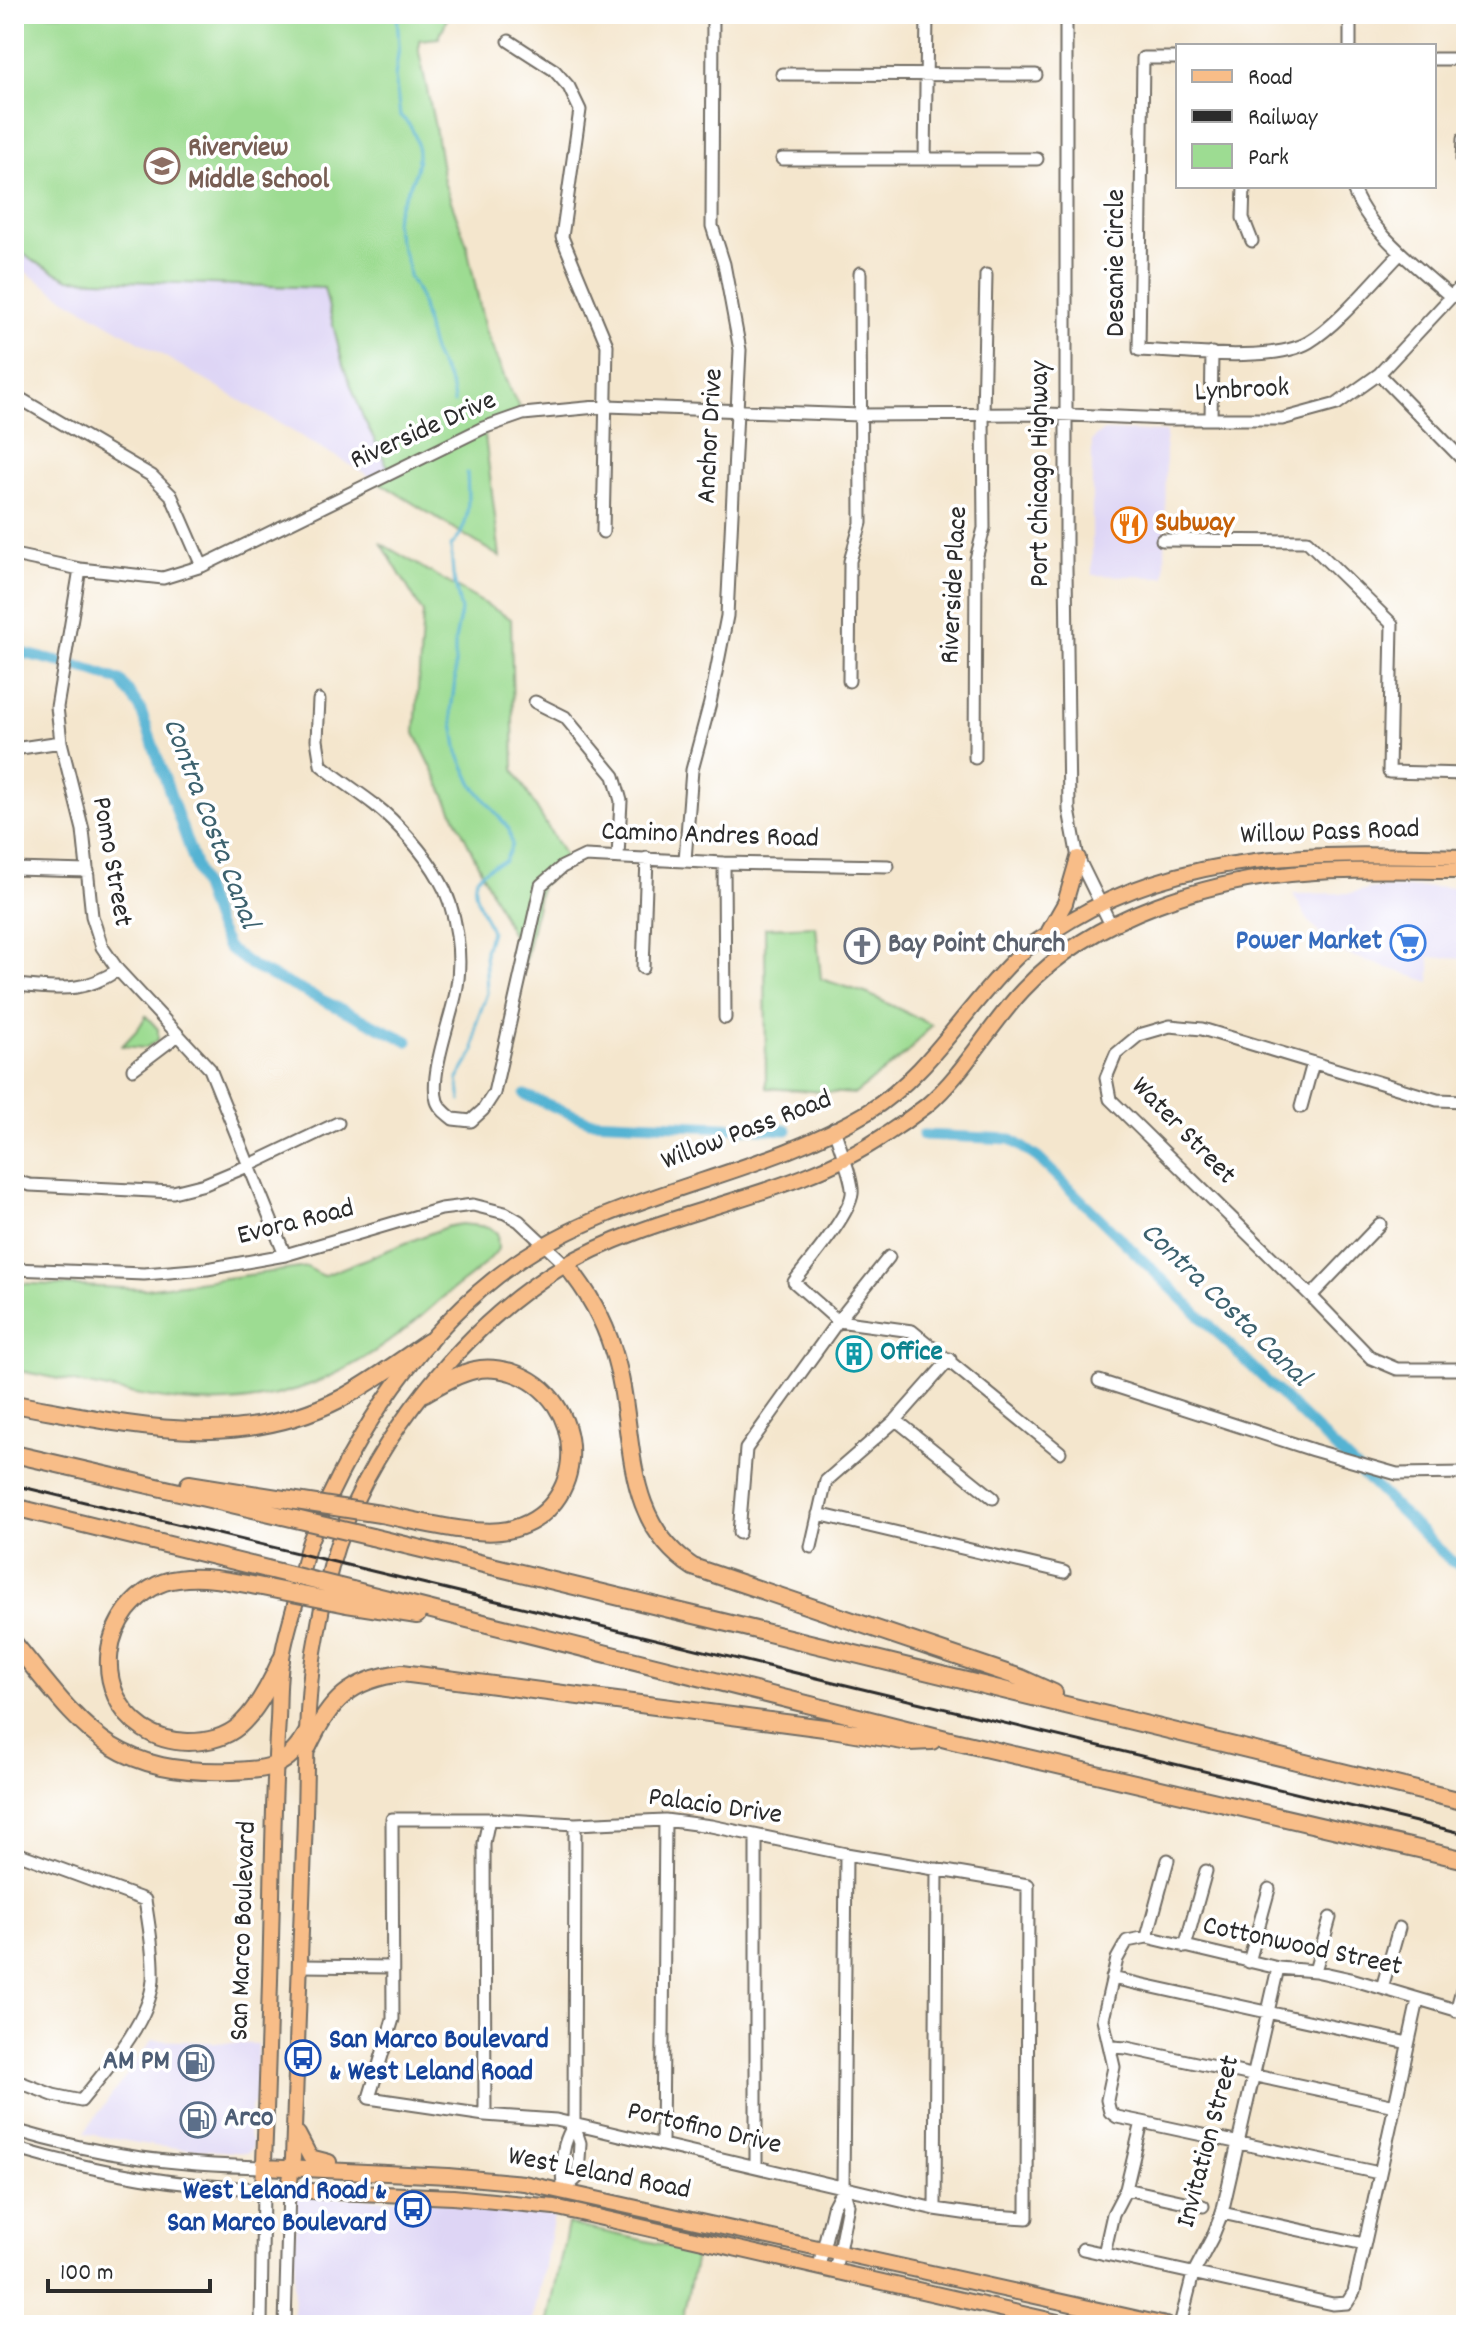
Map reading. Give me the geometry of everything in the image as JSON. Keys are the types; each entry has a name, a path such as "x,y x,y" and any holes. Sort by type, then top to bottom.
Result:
{"highway":[{"path":"566,1265 582,1284 607,1332 625,1405 641,1502 658,1536 675,1556 712,1574 1021,1678 1088,1709"},
{"path":"14,1404 155,1429 239,1430 290,1419 341,1399 428,1342"},
{"path":"287,1508 380,1514 477,1530 509,1530 532,1520 550,1506 563,1487 570,1466 571,1443 567,1423 558,1405 534,1383 524,1376 502,1369 477,1369 425,1393"},
{"path":"16,1454 287,1508 372,1537 1466,1802"},
{"path":"14,1507 267,1569 350,1597"},
{"path":"281,1660 269,1686 238,1727 208,1741 175,1742 143,1730 122,1708 110,1682 109,1653 116,1627 133,1603 163,1582 185,1578 213,1579 350,1597 522,1632 954,1741 1466,1860"},
{"path":"14,1643 82,1725 122,1753 146,1763 193,1771 256,1771 275,1766 296,1752 345,1694 367,1680 402,1673 832,1729 909,1742 954,1741"}],"main road":[{"name":"Willow Pass Road","path":"310,1542 349,1455 428,1342 490,1283 547,1244 595,1219 650,1196 787,1150 867,1112 950,1037 992,984 1023,952 1102,902 1188,871 1275,857 1466,857"},
{"path":"1047,935 1065,903 1078,858"},
{"name":"Willow Pass Road","path":"337,1547 373,1468 404,1419 459,1350 501,1312 539,1281 566,1265 660,1223 801,1178 843,1161 881,1138 928,1104 1022,991 1060,955 1111,925 1172,901 1239,882 1317,872 1466,871"},
{"name":"San Marco Boulevard","path":"263,2189 281,1660 310,1542"},
{"name":"San Marco Boulevard","path":"289,2189 295,2116 308,1739 315,1639 337,1547"},
{"path":"295,2116 302,2147 314,2160 397,2166 448,2176"},
{"name":"West Leland Road","path":"264,2167 448,2176 564,2190 1166,2325"},
{"name":"West Leland Road","path":"263,2189 453,2197 565,2209 1073,2325 1105,2322 1118,2325"},
{"path":"453,2197 470,2189 546,2198 558,2197 564,2190"},
{"path":"565,2209 577,2203 589,2203 647,2216 669,2214"}],"street":[{"name":"Anchor Drive","path":"685,860 692,770 713,690 727,616 740,350 724,264 712,226 713,14"},
{"path":"925,159 927,14"},
{"name":"Port Chicago Highway","path":"1066,14 1069,810 1078,858 1111,925"},
{"path":"1350,14 1350,44"},
{"path":"509,41 554,70 569,87 580,110 562,237 607,345 603,532"},
{"name":"Desanie Circle","path":"1176,58 1143,58 1139,350 1278,353 1307,343 1401,253"},
{"path":"1436,59 1466,59"},
{"path":"782,74 1036,75"},
{"path":"1463,139 1462,160 1466,164"},
{"path":"782,159 1037,159"},
{"path":"1244,188 1243,218 1252,241"},
{"path":"1353,188 1365,212 1401,253 1450,296"},
{"path":"849,681 850,561 861,523 860,273"},
{"name":"Riverside Place","path":"975,758 976,559 984,528 986,275"},
{"name":"Lynbrook","path":"1066,415 1282,419 1337,404 1379,374 1466,281"},
{"path":"1211,419 1212,353"},
{"path":"1379,374 1466,463"},
{"path":"14,395 152,476 171,495 202,566"},
{"name":"Riverside Drive","path":"14,555 80,569 163,578 202,566 483,428 523,414 607,406 860,415 1066,415"},
{"path":"1162,540 1307,541 1392,624 1389,772 1466,774"},
{"name":"Pomo Street","path":"80,569 57,707 61,742 83,830 92,916 102,947 118,970 210,1069 285,1255"},
{"name":"Camino Andres Road","path":"319,700 317,740 321,765 377,806 422,854 440,880 453,919 459,960 457,991 443,1039 437,1100 453,1119 471,1121 494,1093 541,885 562,867 585,856 724,863 888,866"},
{"path":"535,702 565,717 614,776 621,801 618,856"},
{"path":"14,749 61,742"},
{"path":"643,968 647,858"},
{"path":"724,863 725,1018"},
{"path":"14,869 88,871"},
{"path":"14,985 75,989 98,983 118,970"},
{"name":"Water Street","path":"1466,1101 1437,1100 1202,1029 1170,1026 1139,1035 1116,1054 1106,1078 1110,1099 1371,1358 1397,1369 1466,1369"},
{"path":"133,1069 178,1035"},
{"path":"1301,1107 1313,1063"},
{"path":"14,1181 30,1185 173,1192 205,1184 338,1123"},
{"path":"834,1128 852,1193 847,1209 794,1282 838,1321 912,1331 1060,1452"},
{"name":"Evora Road","path":"14,1269 144,1274 207,1269 285,1255 457,1206 489,1208 505,1213 547,1244 566,1265"},
{"path":"1311,1296 1380,1224"},
{"path":"739,1533 746,1449 838,1321 889,1257"},
{"path":"811,1547 826,1481 896,1420 950,1359"},
{"path":"1099,1381 1397,1474 1466,1473"},
{"path":"896,1420 993,1498"},
{"path":"818,1514 1064,1572"},
{"name":"Palacio Drive","path":"392,1967 392,1819 489,1819 575,1824 665,1820 1028,1885 1027,2218"},
{"path":"485,2115 484,1843 489,1819"},
{"path":"662,2144 665,1820"},
{"path":"564,2190 578,2177 580,2143 574,2125 575,1824"},
{"path":"756,1836 756,2166"},
{"path":"14,1852 145,1900 153,1982 140,2019 127,2041 81,2101 53,2095 14,2080"},
{"path":"835,2271 848,2205 843,2188 846,1854"},
{"path":"1147,1937 1168,1860"},
{"path":"935,2209 937,1869"},
{"path":"1185,1947 1206,1871"},
{"path":"1249,1962 1269,1889"},
{"path":"1315,1971 1330,1918"},
{"path":"1382,1988 1399,1928"},
{"name":"Cottonwood Street","path":"1112,1978 1121,1948 1127,1941 1147,1937 1278,1968 1315,1971 1461,2012"},
{"path":"300,1966 392,1967"},
{"name":"Portofino Drive","path":"392,1967 393,2019 369,2098 485,2115 556,2120 935,2209 1027,2218"},
{"name":"Invitation Street","path":"1180,2325 1193,2274 1222,2213 1278,1968"},
{"path":"1461,2012 1466,1975"},
{"path":"1379,2173 1117,2117 1110,2112 1107,2100 1114,2067 1112,2047 1103,2019 1112,1978 1408,2043"},
{"path":"1083,2249 1333,2304 1347,2303 1354,2292 1418,2000"},
{"path":"1112,2047 1395,2106"},
{"path":"1104,2254 1113,2214 1126,2189 1142,2122"},
{"name":"West Leland Road","path":"14,2130 74,2147 158,2162 264,2167"},
{"name":"West Leland Road","path":"14,2148 78,2167 139,2179 263,2189"},
{"path":"819,2267 833,2207 843,2188"},
{"name":"San Marco Boulevard","path":"261,2325 263,2189"},
{"name":"San Marco Boulevard","path":"285,2325 289,2189"},
{"path":"1126,2189 1203,2206"},
{"path":"1222,2213 1364,2244"}],"shaded area":[{"name":"Riverview Middle School","path":"14,14 324,288 343,365 363,417 391,471 374,479 58,294 14,264"},
{"path":"1104,431 1166,432 1165,577 1092,575 1092,441"},
{"path":"1466,887 1466,959 1430,957 1430,982 1334,950 1308,920 1293,894 1351,893 1372,888"},
{"path":"152,2040 257,2044 257,2078 249,2135 253,2146 250,2151 154,2146 84,2133"},
{"path":"296,2196 470,2202 554,2216 532,2325 293,2325"}],"green space":[{"path":"14,14 449,14 439,38 419,40 419,52 444,182 466,242 485,330 523,414 484,428 500,557 374,479 390,471 363,417 343,365 324,288 69,279 31,260 14,245"},
{"path":"382,544 511,619 514,770 569,863 541,885 525,962 415,733 423,613"},
{"path":"816,926 821,979 868,994 932,1025 908,1052 855,1094 766,1088 765,928"},
{"path":"146,1016 158,1029 158,1040 145,1048 122,1046 138,1029"},
{"path":"461,1224 489,1227 497,1233 498,1249 484,1264 378,1349 318,1382 253,1400 181,1401 14,1370 14,1283 145,1289 307,1267 323,1276 446,1227"},
{"path":"568,2224 697,2252 681,2325 547,2325"}],"waterway":[{"path":"397,14 399,46 395,77 400,116 416,138 418,156 415,174 398,208 395,223 409,277 422,305 431,346 449,382 454,403"},
{"path":"461,1101 458,1079 474,1052 476,1024 487,993 485,951 491,931 477,898 476,881 490,867 505,861 512,845 509,829 473,785 458,753 451,711 455,640 461,611 453,575 451,546 466,521 467,473"},
{"name":"Contra Costa Canal","path":"14,651 84,668 121,681 140,708 216,924 228,948 255,968 408,1041"},
{"name":"Contra Costa Canal","path":"525,1095 589,1121 787,1130"},
{"name":"Contra Costa Canal","path":"923,1135 1010,1139 1038,1158 1451,1561 1466,1568"}],"railway":[{"path":"14,1485 1466,1834"}],"place":[{"name":"Riverview Middle School","path":"162,166"},
{"name":"Subway","path":"1129,525"},
{"name":"Power Market","path":"1408,943"},
{"name":"Bay Point Church","path":"862,946"},
{"name":"Office","path":"854,1354"},
{"name":"San Marco Boulevard & West Leland Road","path":"303,2058"},
{"name":"AM PM","path":"196,2063"},
{"name":"Arco","path":"198,2120"},
{"name":"West Leland Road & San Marco Boulevard","path":"413,2209"}]}
